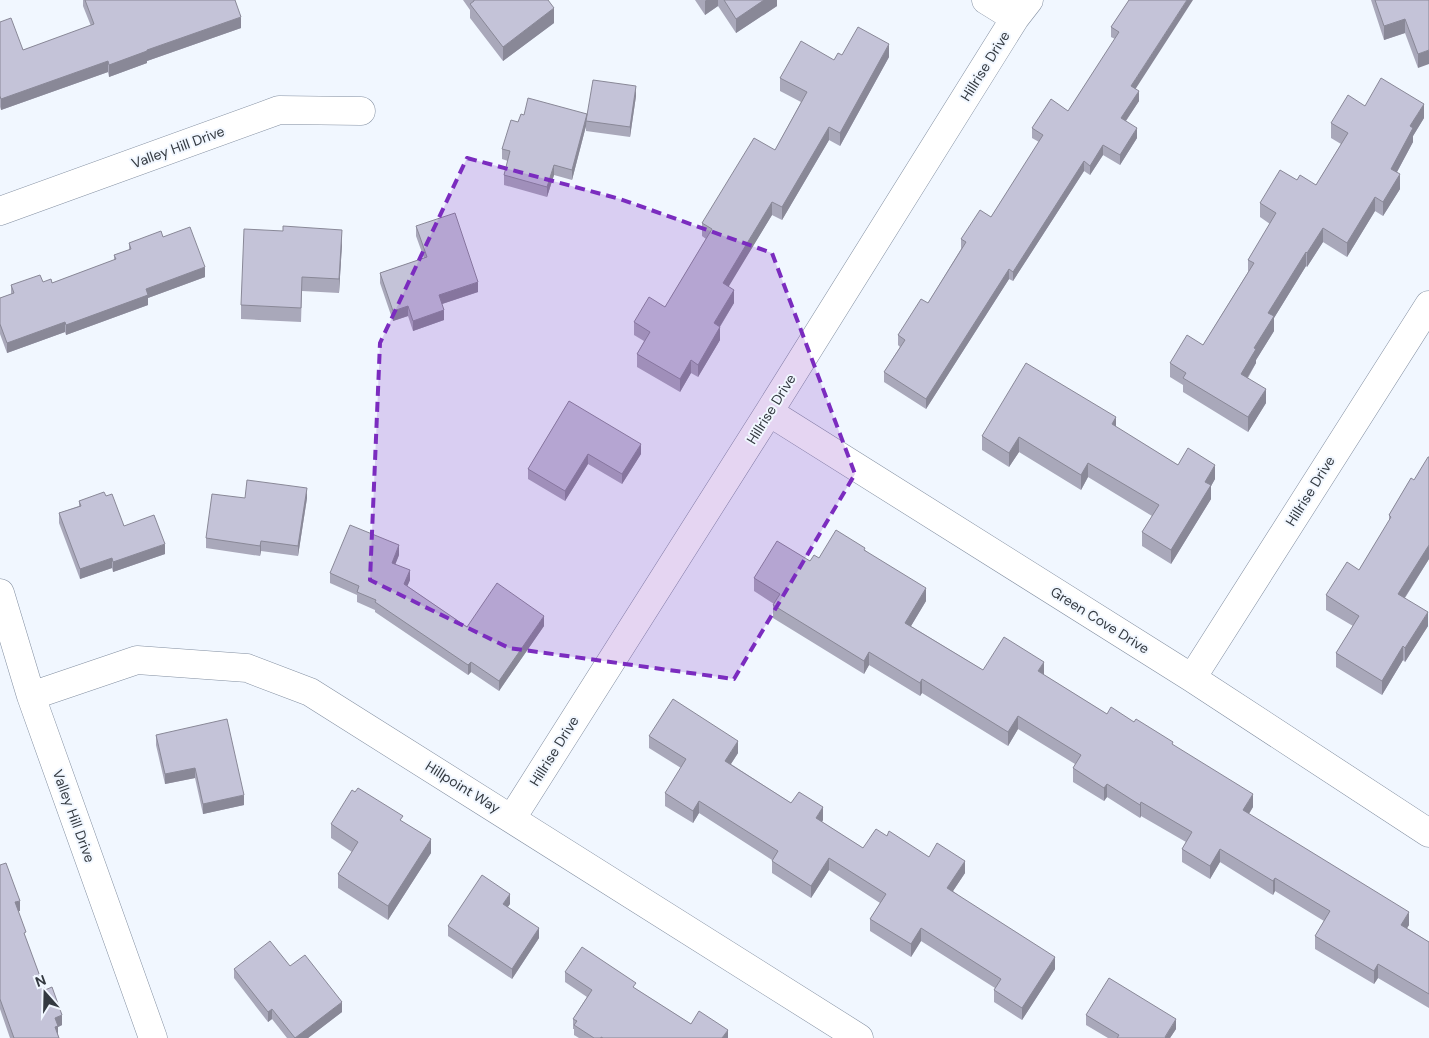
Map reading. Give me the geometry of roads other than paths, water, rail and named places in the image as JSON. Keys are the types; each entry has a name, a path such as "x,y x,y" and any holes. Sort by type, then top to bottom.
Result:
{"street":[{"path":"986,0 1022,9"},
{"name":"Hillrise Drive","path":"512,818 1022,9"},
{"name":"Valley Hill Drive","path":"0,211 279,110 361,111"},
{"name":"Hillrise Drive","path":"1192,678 1429,305"},
{"name":"Green Cove Drive","path":"769,412 1192,678 1429,833"},
{"name":"Valley Hill Drive","path":"0,593 32,696 153,1038"},
{"name":"Hillpoint Way","path":"32,696 137,660 247,668 310,692 859,1038"}]}
